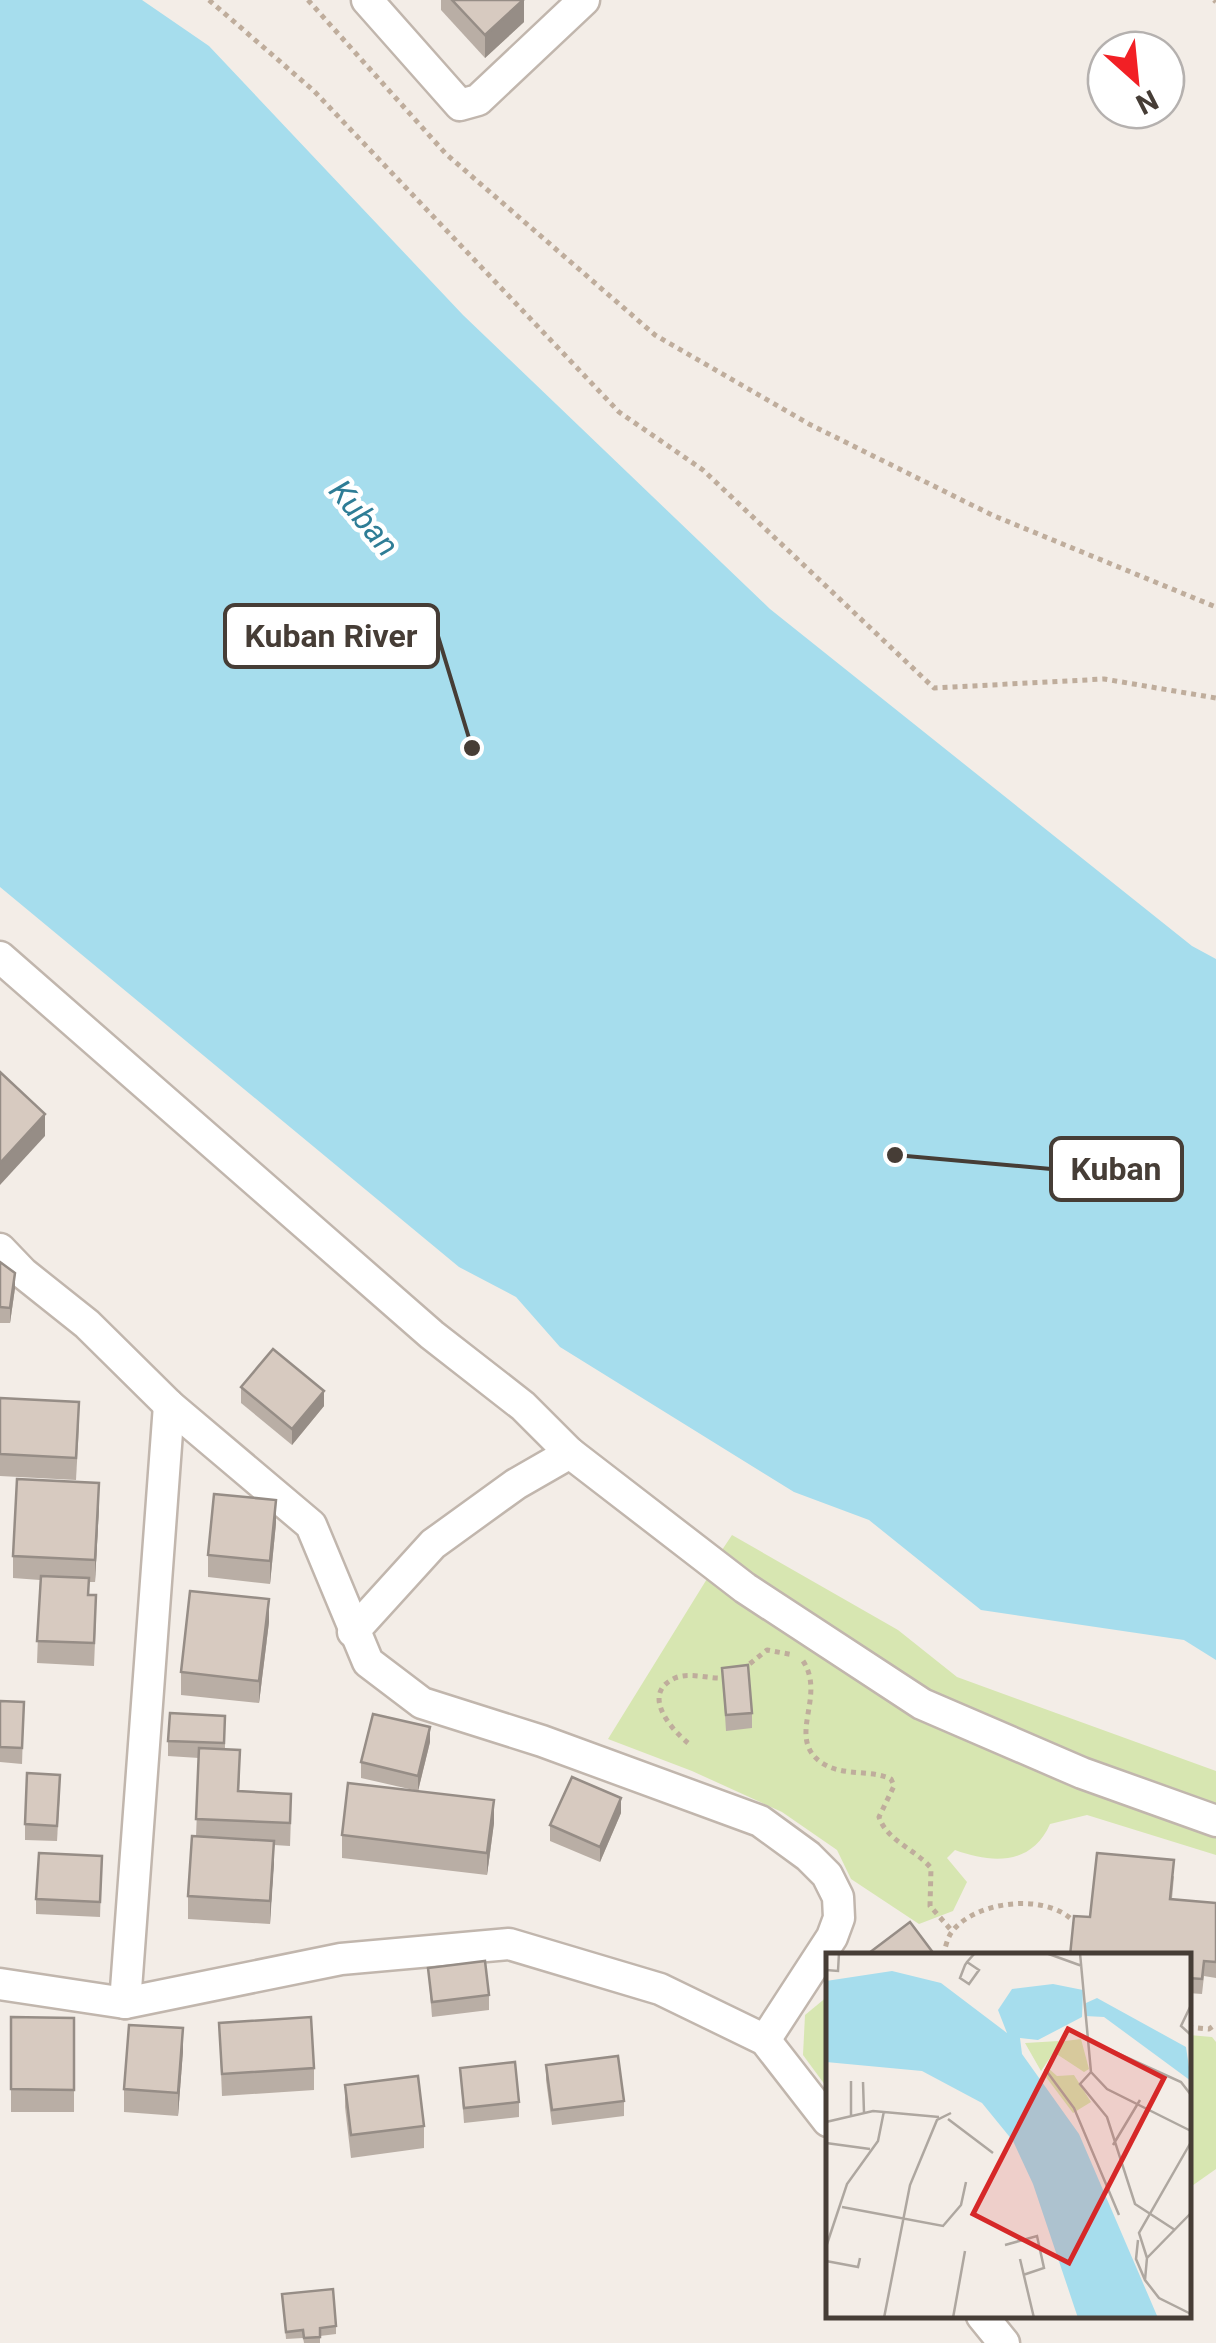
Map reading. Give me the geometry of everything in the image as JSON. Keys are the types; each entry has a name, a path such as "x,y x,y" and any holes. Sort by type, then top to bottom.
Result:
{"street":[{"path":"367,0 460,105 478,100 584,0"},
{"path":"0,957 432,1335 523,1406 570,1453 745,1588 922,1704 1082,1773 1216,1821"},
{"path":"0,1249 23,1273 88,1324 169,1406 310,1525 368,1662 422,1703 542,1741 760,1821 827,1875 838,1898 839,1918 832,1937 765,2040"},
{"path":"126,2003 169,1406"},
{"path":"353,1632 433,1544 516,1484 570,1453"},
{"path":"0,1984 126,2003 342,1960 509,1944 660,1989 765,2040 826,2119"},
{"path":"984,2318 1002,2342"}],"path":[{"path":"209,0 314,91 618,412 703,470 934,688 1104,680 1216,698"},
{"path":"308,0 446,154 655,335 809,424 992,514 1216,607"},
{"path":"688,1742 667,1725 660,1710 660,1699 673,1678 730,1677 767,1650 798,1657 806,1664 812,1682 806,1739 812,1753 844,1772 891,1779 894,1786 879,1818 882,1828 931,1868 930,1906 952,1931"},
{"path":"944,1953 952,1931 975,1915 1006,1904 1057,1908 1076,1923"},
{"path":"1191,2027 1209,2029 1216,2024"}],"green space":[{"path":"732,1535 898,1630 957,1677 1216,1771 1216,1812 922,1699 718,1556"},
{"path":"710,1574 918,1713 1216,1830 1216,1855 1087,1815 1050,1824 1033,1847 1010,1858 983,1858 955,1850 947,1858 967,1882 953,1911 919,1924 851,1879 837,1850 782,1812 608,1739"},
{"path":"826,1998 826,2086 803,2055 805,2015"},
{"path":"1191,2035 1212,2037 1216,2042 1216,2169 1191,2187"}],"water":[{"path":"0,0 142,0 209,46 463,315 770,609 1192,946 1216,959 1216,1660 1184,1640 981,1610 869,1520 794,1492 560,1347 516,1297 459,1267 0,887"}],"building":[{"path":"452,0 523,0 485,35"},
{"path":"0,1072 45,1114 0,1163"},
{"path":"0,1262 15,1273 10,1308 0,1307"},
{"path":"273,1349 324,1391 292,1429 241,1387"},
{"path":"0,1398 79,1402 76,1458 0,1454"},
{"path":"17,1479 99,1483 95,1560 13,1556"},
{"path":"214,1494 276,1500 270,1561 208,1555"},
{"path":"41,1576 89,1578 88,1595 96,1595 94,1643 37,1641"},
{"path":"190,1591 269,1599 259,1681 181,1672"},
{"path":"748,1665 752,1713 726,1715 722,1668"},
{"path":"0,1701 24,1702 22,1748 0,1747"},
{"path":"170,1713 225,1716 224,1743 168,1741"},
{"path":"373,1714 430,1727 418,1776 361,1762"},
{"path":"199,1748 240,1750 238,1791 291,1794 290,1823 196,1819"},
{"path":"27,1773 60,1775 57,1826 25,1824"},
{"path":"572,1777 621,1798 600,1847 550,1825"},
{"path":"348,1783 494,1800 487,1853 342,1835"},
{"path":"192,1836 274,1841 270,1901 188,1896"},
{"path":"39,1853 102,1856 100,1902 36,1899"},
{"path":"1097,1853 1174,1860 1170,1899 1216,1903 1216,1962 1204,1961 1202,1979 1191,1978 1191,1953 1070,1953 1074,1916 1090,1917"},
{"path":"910,1922 933,1953 869,1953"},
{"path":"485,1961 489,1995 432,2002 428,1968"},
{"path":"11,2017 74,2018 74,2090 11,2089"},
{"path":"311,2017 314,2068 222,2074 219,2023"},
{"path":"129,2025 183,2028 178,2093 124,2089"},
{"path":"618,2056 624,2101 552,2110 546,2065"},
{"path":"515,2062 519,2102 464,2108 460,2068"},
{"path":"418,2076 424,2126 351,2135 345,2085"},
{"path":"333,2289 336,2326 320,2328 320,2337 304,2338 303,2330 286,2332 282,2294"}],"place":[{"name":"Kuban River","path":"472,748"},
{"name":"Kuban","path":"895,1155"}]}
